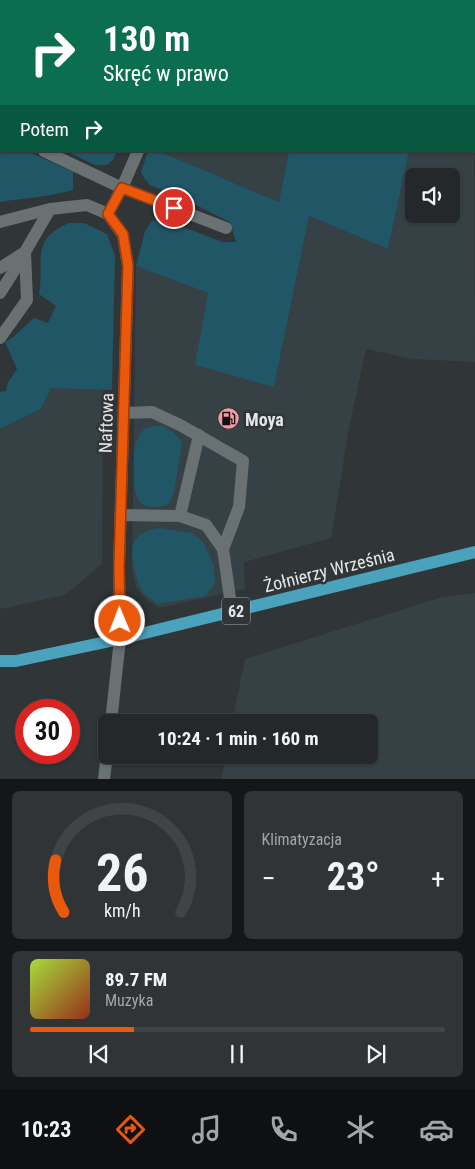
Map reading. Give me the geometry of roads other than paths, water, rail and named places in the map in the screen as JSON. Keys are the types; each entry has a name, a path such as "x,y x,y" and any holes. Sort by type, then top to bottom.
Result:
{"main road":[{"name":"Żołnierzy Września","path":"0,661 16,661 120,639 475,552"},
{"name":"Żołnierzy Września","path":"0,671 16,661"}],"street":[{"path":"46,152 122,188 226,228"},
{"path":"0,222 50,209 87,205 108,214 138,152"},
{"path":"0,293 50,209"},
{"name":"Naftowa","path":"108,214 123,234 128,266 120,515 120,639 112,714"},
{"path":"0,268 25,252"},
{"path":"0,338 27,300 25,252"},
{"path":"124,413 152,412 199,435 243,461 238,508 223,549"},
{"path":"180,516 199,435"},
{"path":"120,515 180,516 206,525 223,549 232,612"},
{"path":"104,779 106,764"}],"place":[{"name":"Moya","path":"229,419"}]}
